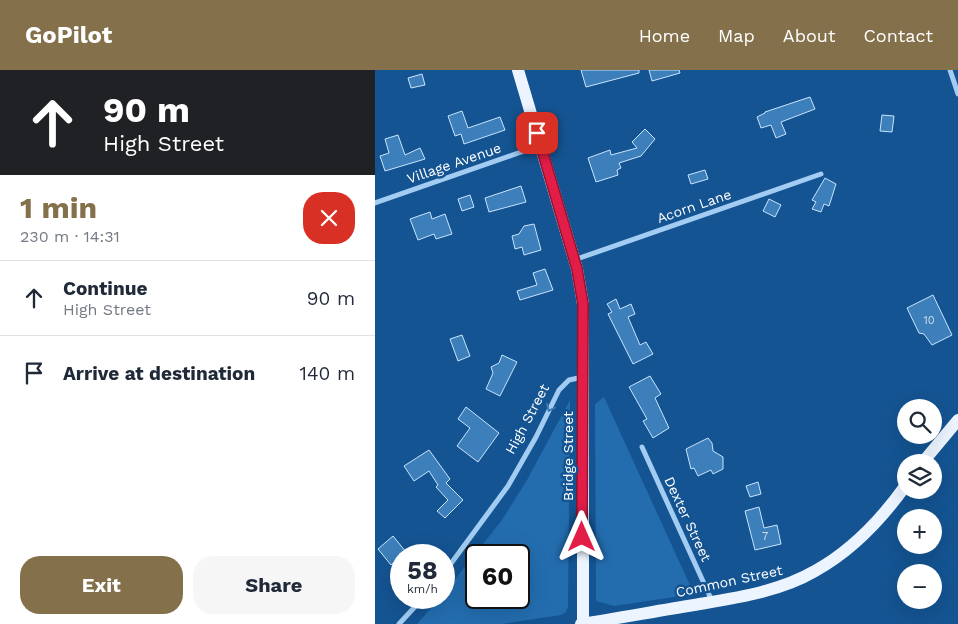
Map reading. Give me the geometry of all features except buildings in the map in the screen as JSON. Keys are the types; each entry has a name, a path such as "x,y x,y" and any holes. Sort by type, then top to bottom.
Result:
{"main road":[{"path":"518,70 574,260 583,304 584,377"},
{"name":"Bridge Street","path":"582,624 584,377"},
{"path":"930,454 958,420"},
{"name":"Common Street","path":"582,624 713,602 783,585 824,566 867,532 897,497"}],"street":[{"path":"950,70 958,94"},
{"name":"Village Avenue","path":"375,203 541,145"},
{"name":"Acorn Lane","path":"574,260 821,174"},
{"name":"High Street","path":"455,559 486,518 518,470 559,390 569,380 584,377"},
{"name":"Dexter Street","path":"642,447 713,602"},
{"path":"399,624 413,609"}],"shaded area":[{"path":"604,397 694,594 614,606 596,601 595,404"},
{"path":"570,400 568,606 566,612 561,615 502,624 417,624 430,609 455,609 455,579 465,567 465,609 530,609 530,544 483,544 502,520 527,480"}],"route":[{"path":"537,133 581,286 585,335 582,537"}]}
